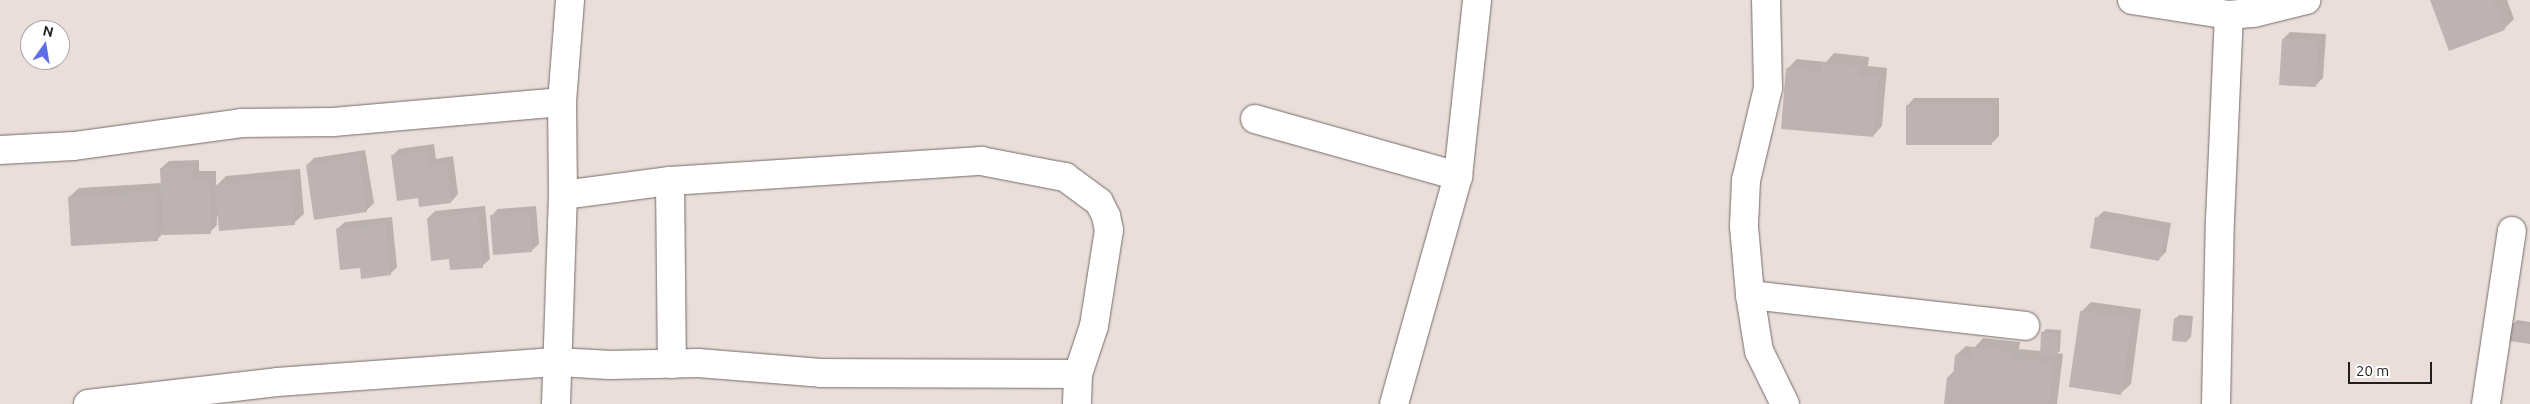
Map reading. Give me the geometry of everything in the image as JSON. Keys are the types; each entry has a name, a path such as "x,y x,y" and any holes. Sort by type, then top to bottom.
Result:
{"street":[{"path":"556,404 563,195 562,102 570,0"},
{"path":"1394,404 1458,176 1477,0"},
{"path":"1766,0 1768,88 1746,180 1744,226 1750,295 1759,350 1785,404"},
{"path":"2132,0 2229,15 2254,13 2306,0"},
{"path":"2216,404 2220,220 2229,15"},
{"path":"0,150 74,146 240,123 333,122 562,102"},
{"path":"1255,120 1458,176"},
{"path":"563,195 670,181 982,161 1066,177 1099,202 1106,216 1109,230 1094,326 1078,374 1077,404"},
{"path":"670,181 672,364"},
{"path":"2486,404 2512,231"},
{"path":"1750,295 2025,326"},
{"path":"88,404 277,382 558,362 610,365 672,364 822,373 1078,374"}],"building":[{"path":"2430,0 2493,0 2505,30 2449,51"},
{"path":"2282,39 2319,41 2316,87 2279,85"},
{"path":"1823,63 1859,66 1859,76 1878,78 1873,137 1781,129 1786,68 1822,72"},
{"path":"1906,105 1992,105 1992,145 1906,145"},
{"path":"427,151 429,165 446,163 451,203 419,207 418,198 397,201 391,155"},
{"path":"358,156 367,212 314,220 306,165"},
{"path":"192,167 192,178 209,178 211,234 163,235 160,168"},
{"path":"291,178 295,225 219,231 215,185"},
{"path":"155,192 158,241 71,246 68,197"},
{"path":"478,213 483,268 450,270 449,259 431,261 427,218"},
{"path":"529,213 532,252 493,255 490,215"},
{"path":"2095,217 2165,230 2159,261 2090,248"},
{"path":"385,223 391,275 361,279 360,268 340,270 336,229"},
{"path":"2080,311 2132,319 2121,395 2069,387"},
{"path":"2174,318 2190,320 2187,342 2172,341"},
{"path":"2512,323 2530,326 2530,344 2509,341"},
{"path":"2041,332 2058,333 2057,356 2040,355"},
{"path":"1972,348 2011,352 2010,358 2053,363 2049,404 1944,404 1947,377 1953,378 1955,355 1971,356"}]}
